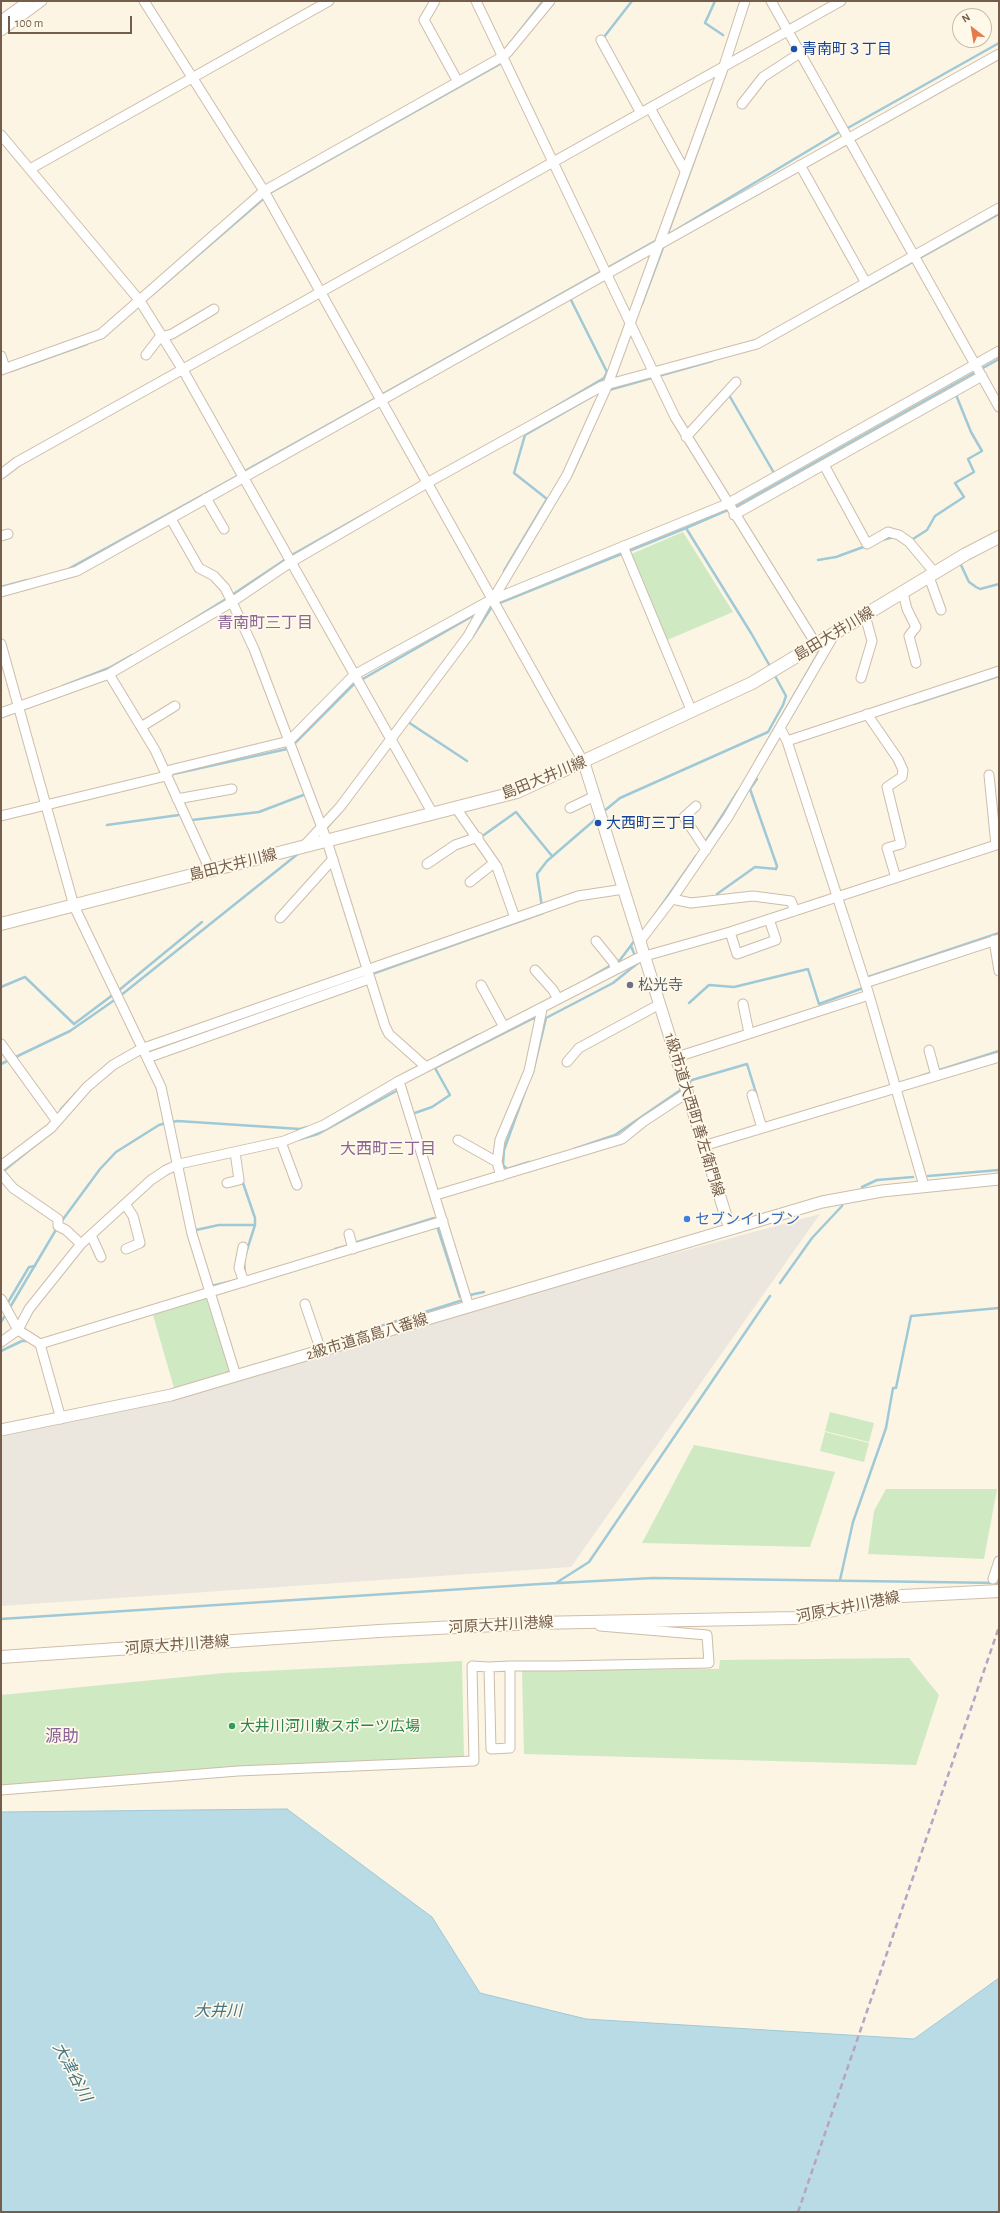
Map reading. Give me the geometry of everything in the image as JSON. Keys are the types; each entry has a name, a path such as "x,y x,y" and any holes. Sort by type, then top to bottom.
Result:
{"main road":[{"name":"島田大井川線","path":"1,924 517,792 752,683 932,575 999,537"},
{"name":"河原大井川港線","path":"1,1657 379,1631 598,1621 795,1618 816,1615 902,1596 999,1591"}],"street":[{"path":"1,20 28,1"},
{"path":"1,31 42,1"},
{"path":"144,1 264,191 427,483 490,600 584,762"},
{"path":"30,169 328,1"},
{"path":"436,1 424,20 458,82"},
{"path":"476,1 674,417 727,504 816,644"},
{"path":"1,356 3,369 101,334 264,191 502,57 508,52 550,1"},
{"path":"303,847 322,827 391,739 468,636 567,475 608,384 631,325 685,171 724,66 745,1"},
{"path":"771,1 999,407"},
{"path":"1,474 17,462 841,1"},
{"path":"601,40 641,113"},
{"path":"742,104 763,77 800,53"},
{"path":"1,592 77,571 999,54"},
{"path":"650,108 685,171"},
{"path":"1,135 140,301 183,370 242,478 433,814"},
{"path":"800,165 866,283"},
{"path":"1,713 109,674 232,602 291,562 427,483 608,384 757,344 999,208"},
{"path":"146,355 159,338 163,338 214,309"},
{"path":"1,816 166,776 170,770 289,741 354,676 490,600 727,504 999,351"},
{"path":"734,515 982,376"},
{"path":"686,437 736,382"},
{"path":"824,464 867,544 888,532 899,535 909,542 932,575 941,610"},
{"path":"206,498 224,529"},
{"path":"171,519 199,568 214,576 224,588 254,649 327,841 366,970 389,1034 426,1067"},
{"path":"623,546 692,712"},
{"path":"903,593 907,609 916,627 909,636 916,663"},
{"path":"861,678 872,641 865,615"},
{"path":"640,940 672,899 728,817 834,633"},
{"path":"1,644 74,906 141,1049 161,1087 179,1164 192,1234 236,1376"},
{"path":"787,742 999,671"},
{"path":"109,674 155,750 210,870"},
{"path":"141,727 175,706"},
{"path":"867,714 898,759 903,770 902,777 887,787 901,844 887,848 896,878"},
{"path":"780,728 787,742 869,995 924,1186"},
{"name":"1級市道大西町善左衛門線","path":"584,762 730,1229"},
{"path":"1,1342 18,1330 29,1309 81,1244 151,1180 179,1164 281,1142 324,1125 399,1081 542,1009 558,999 638,958 730,932 998,844 989,775"},
{"path":"178,799 232,789"},
{"path":"570,808 594,796"},
{"path":"696,806 684,817 706,850"},
{"path":"456,808 498,867 515,918"},
{"path":"428,864 455,845 478,837"},
{"path":"280,918 333,859"},
{"path":"470,882 494,863"},
{"path":"1,1166 51,1128 56,1120 87,1087 113,1065 141,1049 578,896 624,889"},
{"path":"672,899 691,903 753,896 791,901 795,911"},
{"path":"730,932 737,954 776,940 769,919"},
{"path":"865,983 997,939 999,970"},
{"path":"596,941 613,962 616,969"},
{"path":"536,970 553,990 558,999"},
{"path":"147,1058 370,979"},
{"path":"481,985 504,1027"},
{"path":"677,1057 869,995"},
{"path":"567,1062 579,1048 660,1004"},
{"path":"743,1004 749,1033"},
{"path":"501,1176 497,1162 500,1140 529,1070 542,1009"},
{"path":"1,1044 4,1055 56,1120"},
{"path":"929,1050 936,1076"},
{"path":"703,1146 999,1057"},
{"path":"399,1081 470,1307"},
{"path":"436,1196 622,1139 643,1122 687,1092"},
{"path":"752,1095 762,1128"},
{"path":"458,1140 497,1162"},
{"path":"281,1142 297,1185"},
{"path":"227,1183 239,1180 235,1152"},
{"path":"1,1174 12,1188 58,1219 58,1226 66,1230 81,1244"},
{"path":"730,1229 822,1202 882,1191 999,1179"},
{"path":"126,1204 133,1216 140,1244 126,1249"},
{"path":"40,1344 443,1221"},
{"name":"2級市道高島八番線","path":"1,1430 61,1419 171,1395 730,1229"},
{"path":"349,1234 354,1249"},
{"path":"92,1235 101,1257"},
{"path":"243,1247 240,1268 244,1282"},
{"path":"1,1299 18,1330 40,1344 61,1419"},
{"path":"305,1304 321,1351"},
{"path":"993,1579 999,1561"},
{"path":"1,1790 238,1771 474,1761 472,1666 489,1667 709,1663 706,1635 601,1627 598,1621"},
{"path":"489,1667 491,1749 510,1748 510,1666"}],"shaded area":[{"path":"820,1214 571,1567 1,1606 1,1436"}],"green space":[{"path":"683,532 733,612 665,641 629,555"},
{"path":"206,1298 230,1372 174,1388 153,1315"},
{"path":"830,1412 874,1423 869,1442 825,1431"},
{"path":"825,1432 869,1443 864,1462 820,1451"},
{"path":"694,1445 835,1472 810,1547 642,1543"},
{"path":"886,1489 997,1489 984,1559 868,1554 874,1511"},
{"path":"909,1658 939,1695 916,1765 524,1754 522,1670 719,1669 720,1660"},
{"name":"大井川河川敷スポーツ広場","path":"462,1661 464,1758 1,1788 1,1695 224,1673"}],"water":[{"name":"大井川","path":"287,1809 432,1917 480,1993 586,2019 914,2039 999,1978 999,2212 1,2212 1,1812"}],"waterway":[{"path":"504,51 543,1"},
{"path":"604,37 632,1"},
{"path":"715,1 705,23 723,35"},
{"path":"846,129 999,43"},
{"path":"153,294 270,193 500,64 501,61"},
{"path":"667,236 720,89"},
{"path":"669,234 841,131"},
{"path":"839,303 999,214"},
{"path":"381,395 657,240"},
{"path":"642,304 664,245"},
{"path":"531,421 604,378 607,372 570,298"},
{"path":"11,371 87,344"},
{"path":"771,668 686,528 737,506 999,359"},
{"path":"609,390 712,361"},
{"path":"909,539 913,539 927,530 935,516 964,497 955,483 974,472 968,459 982,451 971,432 952,385"},
{"path":"729,395 774,473"},
{"path":"504,571 547,499 514,473 525,435 593,396"},
{"path":"243,472 376,398"},
{"path":"573,472 588,439"},
{"path":"70,568 239,475"},
{"path":"290,556 368,512"},
{"path":"497,604 686,528"},
{"path":"882,540 894,537"},
{"path":"818,560 836,557 866,546"},
{"path":"176,630 286,559"},
{"path":"961,565 969,582 976,587 980,589 999,584"},
{"path":"1,587 27,580"},
{"path":"473,636 493,605"},
{"path":"361,680 476,614"},
{"path":"757,759 819,652"},
{"path":"63,686 109,668 132,655"},
{"path":"603,812 620,798 768,732 783,705 786,696 774,674"},
{"path":"914,704 999,676"},
{"path":"293,745 356,682"},
{"path":"408,722 467,761"},
{"path":"169,775 287,749"},
{"path":"717,894 755,867 776,869 777,866 750,789 757,779"},
{"path":"704,844 738,791"},
{"path":"192,820 259,812 306,794"},
{"path":"325,830 344,808"},
{"path":"481,837 516,812 552,856"},
{"path":"107,825 179,815"},
{"path":"542,907 537,874 547,861 598,817"},
{"path":"120,996 299,853"},
{"path":"654,916 696,856"},
{"path":"372,974 543,913 542,912"},
{"path":"118,991 202,922"},
{"path":"865,978 999,933"},
{"path":"589,978 620,960 635,940"},
{"path":"546,1018 613,983 638,963 631,946"},
{"path":"689,1003 709,985 734,987 808,969 819,1004 863,988"},
{"path":"1,987 25,977 74,1024 114,994"},
{"path":"149,1050 342,984"},
{"path":"1,1064 70,1031 116,999"},
{"path":"412,1114 432,1107 450,1095 435,1068 532,1019 537,1018"},
{"path":"533,1072 546,1018"},
{"path":"439,1055 478,1035"},
{"path":"921,1076 999,1051"},
{"path":"687,1084 692,1080 747,1064 757,1096"},
{"path":"527,1086 504,1150 503,1165 507,1169 529,1162"},
{"path":"574,1149 615,1135 682,1089"},
{"path":"297,1140 318,1134 398,1090 398,1092"},
{"path":"60,1113 61,1109 76,1093"},
{"path":"171,1122 178,1121 300,1129 307,1127"},
{"path":"61,1222 100,1169 116,1152 159,1125 166,1123"},
{"path":"1,1173 38,1143"},
{"path":"928,1176 999,1170"},
{"path":"862,1187 877,1180 913,1177"},
{"path":"242,1180 255,1218 255,1225"},
{"path":"780,1283 812,1238 842,1206"},
{"path":"354,1243 434,1218 435,1221"},
{"path":"196,1230 219,1225 255,1225 246,1253"},
{"path":"437,1226 460,1297 484,1292"},
{"path":"9,1309 57,1228"},
{"path":"335,1249 350,1245"},
{"path":"244,1261 245,1274"},
{"path":"7,1304 29,1267 35,1266"},
{"path":"211,1286 237,1280"},
{"path":"556,1583 589,1562 770,1296"},
{"path":"321,1345 463,1300 463,1298"},
{"path":"840,1580 853,1522 886,1428 893,1388 896,1388 911,1316 999,1308"},
{"path":"1,1322 6,1314"},
{"path":"1,1351 22,1341 28,1341"},
{"path":"1,1619 653,1578 999,1583"}],"railway":[{"path":"798,2212 999,1627"}],"place":[{"name":"青南町３丁目","path":"794,49"},
{"name":"大西町三丁目","path":"598,823"},
{"name":"松光寺","path":"630,985"},
{"name":"セブンイレブン","path":"687,1219"},
{"name":"大井川河川敷スポーツ広場","path":"232,1726"}],"district":[{"name":"青南町三丁目","path":"265,623"},
{"name":"大西町三丁目","path":"388,1149"},
{"name":"源助","path":"62,1737"}],"water label":[{"name":"大津谷川","path":"72,2072"}]}
